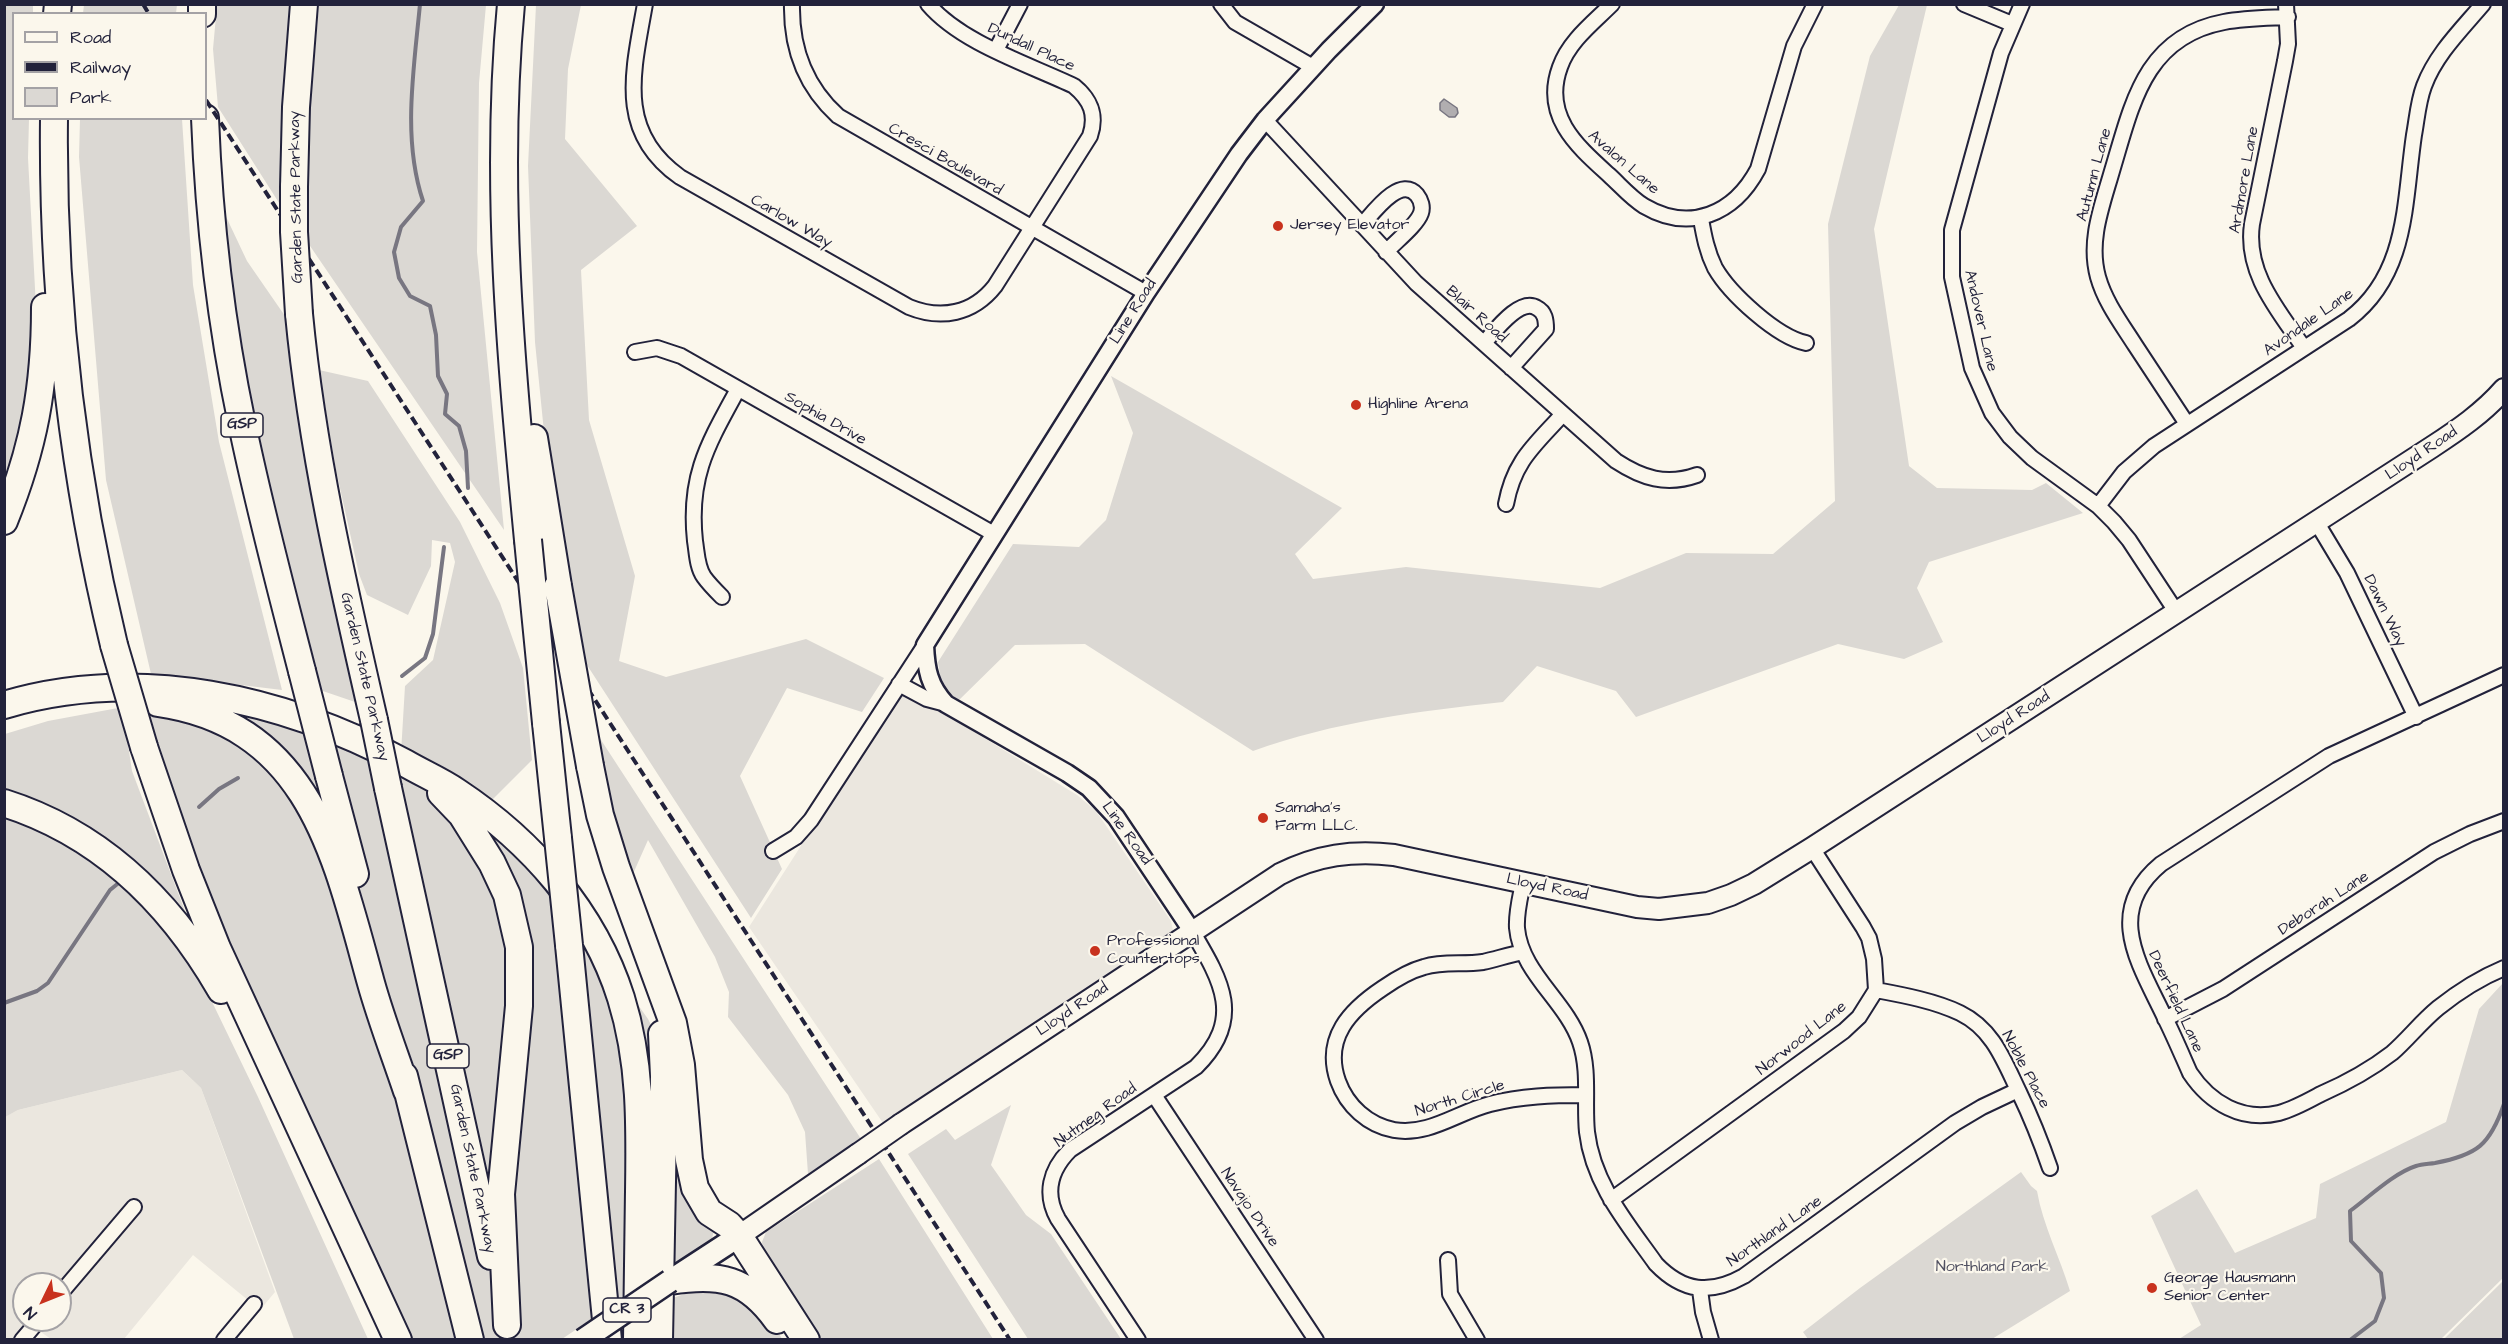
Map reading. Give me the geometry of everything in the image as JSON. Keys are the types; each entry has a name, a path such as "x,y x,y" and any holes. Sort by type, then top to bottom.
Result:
{"highway":[{"name":"Garden State Parkway","path":"304,4 296,96 294,232 299,314 307,388 320,470 508,1332"},
{"path":"511,4 503,157 507,299 528,540 608,1340"},
{"path":"54,120 54,184 64,351 73,435 86,517 114,645 144,747 201,909 398,1340"},
{"name":"GSP","path":"205,120 220,295 241,422 470,1340"},
{"path":"4,521 26,464 40,401 45,341 45,285 54,184"},
{"path":"507,299 525,377 558,586 590,766 608,840 648,957 663,991 678,1044 689,1160 695,1188 709,1212 729,1225 740,1236 806,1340"},
{"path":"4,705 57,693 96,688 142,688 201,693 262,706 313,722 362,742 445,784 505,828 538,861 580,912 596,938 612,974 633,1045 640,1096 637,1340"},
{"path":"4,721 36,711 86,702 120,700 161,703 219,720 276,758 306,796 322,826 407,1091"},
{"path":"412,767 452,803 483,846 507,895 519,946 519,1006 501,1194 508,1332"},
{"path":"4,802 53,822 85,840 141,884 172,917 200,955 277,1078"},
{"path":"648,957 659,1010 664,1059 658,1340"},
{"path":"670,1281 705,1277 740,1284 757,1296 775,1317 789,1340"}],"main road":[{"name":"Lloyd Road","path":"583,1340 740,1236 901,1124 1192,931 1280,873 1308,861 1339,854 1368,852 1394,855 1637,907 1682,908 1731,895 1754,884 2464,426 2504,390"}],"street":[{"name":"Carlow Way","path":"645,4 633,96 635,114 641,135 652,152 665,167 690,183 909,307 930,314 956,313 982,299 995,286 1032,228"},
{"name":"Cresci Boulevard","path":"792,4 792,35 802,68 816,93 834,112 852,126 1146,293"},
{"name":"Dundall Place","path":"928,4 960,33 1074,86 1083,93 1092,109 1093,126 1090,136 1032,228"},
{"path":"996,50 1020,4"},
{"path":"1221,4 1235,22 1313,67"},
{"name":"Line Road","path":"773,851 796,837 811,820 925,645 1207,199 1265,120 1375,4"},
{"name":"Avalon Lane","path":"1612,4 1578,38 1565,55 1557,79 1556,103 1564,128 1579,147 1638,202 1667,216 1701,219"},
{"path":"1806,343 1793,340 1777,332 1726,283 1708,254 1701,219 1731,203 1750,183 1758,169 1794,46 1815,4"},
{"path":"1964,4 2012,24"},
{"name":"Andover Lane","path":"2022,4 2001,53 1954,216 1950,246 1952,277 1972,368 1992,412 2021,449 2098,506 2129,540 2177,613"},
{"name":"Avondale Lane","path":"2098,506 2139,458 2361,310 2376,294 2387,277 2398,246 2418,109 2424,86 2442,52 2483,4"},
{"name":"Ardmore Lane","path":"2287,11 2285,61 2250,244 2256,273 2304,348"},
{"name":"Autumn Lane","path":"2187,424 2104,296 2095,258 2098,221 2134,98 2145,76 2159,58 2184,37 2212,25 2287,11"},
{"name":"Blair Road","path":"1265,120 1416,283 1616,461 1642,476 1668,481 1697,475"},
{"path":"1362,225 1392,194 1399,190 1407,189 1419,197 1422,204 1417,219 1386,252"},
{"path":"1484,343 1518,309 1531,305 1538,308 1544,314 1546,329 1511,368"},
{"name":"Sophia Drive","path":"635,352 657,348 670,351 994,534"},
{"path":"722,597 703,575 699,564 694,528 694,497 704,454 738,389"},
{"path":"1506,504 1515,470 1562,415"},
{"name":"Dawn Way","path":"2317,522 2348,573 2416,717"},
{"name":"Line Road","path":"925,645 926,671 936,693 946,704"},
{"name":"Deerfield Lane","path":"2504,675 2303,771 2161,864 2148,876 2137,893 2129,924 2134,954 2190,1073 2206,1094 2234,1111 2250,1115 2272,1114 2290,1109 2367,1071 2392,1052 2436,1010 2461,990 2504,968"},
{"name":"Line Road","path":"899,684 927,699 946,704 1089,788 1116,817 1192,931"},
{"name":"Deborah Lane","path":"2166,1019 2223,989 2434,852 2470,834 2504,821"},
{"path":"1812,848 1869,938 1874,959 1876,990"},
{"path":"1523,883 1517,919 1523,952 1576,1031 1585,1060 1585,1095 1591,1152 1598,1176 1611,1200 1664,1272 1700,1290 1711,1340"},
{"name":"Nutmeg Road","path":"1138,1340 1058,1219 1050,1199 1050,1191 1055,1169 1070,1150 1196,1066 1216,1040 1222,1025 1224,1003 1220,983 1215,969 1192,931"},
{"name":"North Circle","path":"1523,952 1482,962 1421,967 1400,977 1363,1001 1347,1019 1337,1041 1335,1066 1341,1089 1353,1106 1370,1121 1405,1131 1427,1128 1470,1110 1505,1100 1537,1096 1585,1095"},
{"name":"Noble Place","path":"1876,990 1948,1008 1975,1022 1996,1044 2037,1130 2050,1168"},
{"name":"Norwood Lane","path":"1611,1200 1844,1031 1859,1017 1876,990"},
{"name":"Northland Lane","path":"1700,1290 1724,1286 1744,1276 1955,1123 2018,1090"},
{"name":"Navajo Drive","path":"1154,1095 1316,1340"},
{"path":"72,1280 134,1207"},
{"path":"1448,1260 1450,1294 1478,1340"},
{"path":"224,1340 254,1304"}],"shaded area":[{"path":"1444,99 1457,108 1458,113 1455,117 1449,117 1440,110 1440,103"},
{"path":"898,694 932,706 1077,795 1096,811 1171,921 1173,931 885,1126 749,927"},
{"path":"182,1070 201,1088 275,1292 260,1310 193,1255 124,1339 51,1339 41,1332 72,1332 72,1272 12,1272 12,1332 31,1332 25,1339 5,1339 4,1117 18,1110"}],"green space":[{"path":"84,4 177,5 176,12 83,12"},
{"path":"5,5 33,5 33,12 12,12 12,120 29,120 28,158 39,363 5,488"},
{"path":"217,5 289,5 281,206 218,107 213,49"},
{"path":"319,5 486,5 479,83 477,252 504,530 308,243 308,134"},
{"path":"536,5 581,5 568,69 565,139 637,226 581,270 589,420 635,576 619,661 666,677 806,639 884,678 862,712 787,688 740,776 782,869 751,918 574,645 560,592 535,342 528,166"},
{"path":"1899,5 1927,5 1874,229 1909,466 1937,488 2032,490 2046,483 2083,513 1929,562 1917,588 1943,642 1904,659 1838,644 1636,717 1616,691 1537,666 1503,702 1440,709 1345,725 1253,751 1085,644 1015,645 957,702 942,688 938,662 1013,544 1079,547 1106,520 1133,433 1111,376 1342,508 1295,554 1313,579 1406,567 1600,588 1686,553 1773,554 1835,501 1828,224 1870,56"},
{"path":"80,120 182,120 193,285 219,442 282,690 151,674 106,480 79,157"},
{"path":"221,206 247,261 285,316 305,453 358,703 314,688 246,413"},
{"path":"319,370 368,381 460,522 500,603 523,668 532,760 488,804 401,753 405,686 433,660 455,562 450,543 432,540 431,566 408,615 367,595 359,574 336,470"},
{"path":"178,697 299,728 359,749 495,830 592,940 648,1019 676,1074 714,1231 712,1238 562,1339 410,1339 216,922 145,706"},
{"path":"118,708 127,738 132,771 194,935 5,794 5,734 48,721"},
{"path":"588,720 861,1139 808,1174 805,1132 788,1095 728,1017 729,992 715,957 648,840 632,876 604,793"},
{"path":"5,818 62,838 115,868 187,950 258,1097 368,1339 294,1339 201,1088 182,1070 18,1110 5,1117"},
{"path":"2503,983 2503,1278 2441,1339 2179,1339 2201,1325 2151,1216 2197,1189 2235,1253 2316,1218 2320,1184 2446,1122 2479,1009"},
{"path":"1011,1105 991,1165 1026,1215 1051,1234 1121,1339 1028,1339 908,1154 946,1129 955,1140"},
{"path":"879,1159 993,1339 822,1339 763,1250 762,1242 766,1232"},
{"name":"Northland Park","path":"2021,1172 2037,1191 2043,1217 2070,1291 1992,1339 1808,1339 1803,1332"},
{"path":"2503,1281 2503,1339 2444,1339"},
{"path":"710,1285 741,1291 775,1326 782,1339 666,1340 670,1299"}],"waterway":[{"path":"420,4 411,103 411,128 413,153 423,201 401,227 394,252 399,278 410,296 430,306 436,335 438,376 447,394 445,414 459,426 466,451 468,488"},
{"path":"402,676 425,658 433,634 444,547"},
{"path":"199,807 219,789 238,778"},
{"path":"4,1003 37,991 48,983 110,890 121,881"},
{"path":"2350,1340 2375,1321 2384,1298 2381,1273 2351,1241 2350,1211 2408,1169 2449,1160 2472,1152 2487,1139 2504,1104"}],"railway":[{"path":"143,4 148,12"},
{"path":"207,102 1010,1340"}],"place":[{"name":"Jersey Elevator","path":"1278,226"},
{"name":"Highline Arena","path":"1356,405"},
{"name":"Samaha's Farm LLC.","path":"1263,818"},
{"name":"Professional Countertops","path":"1095,951"},
{"name":"George Hausmann Senior Center","path":"2152,1288"}]}
